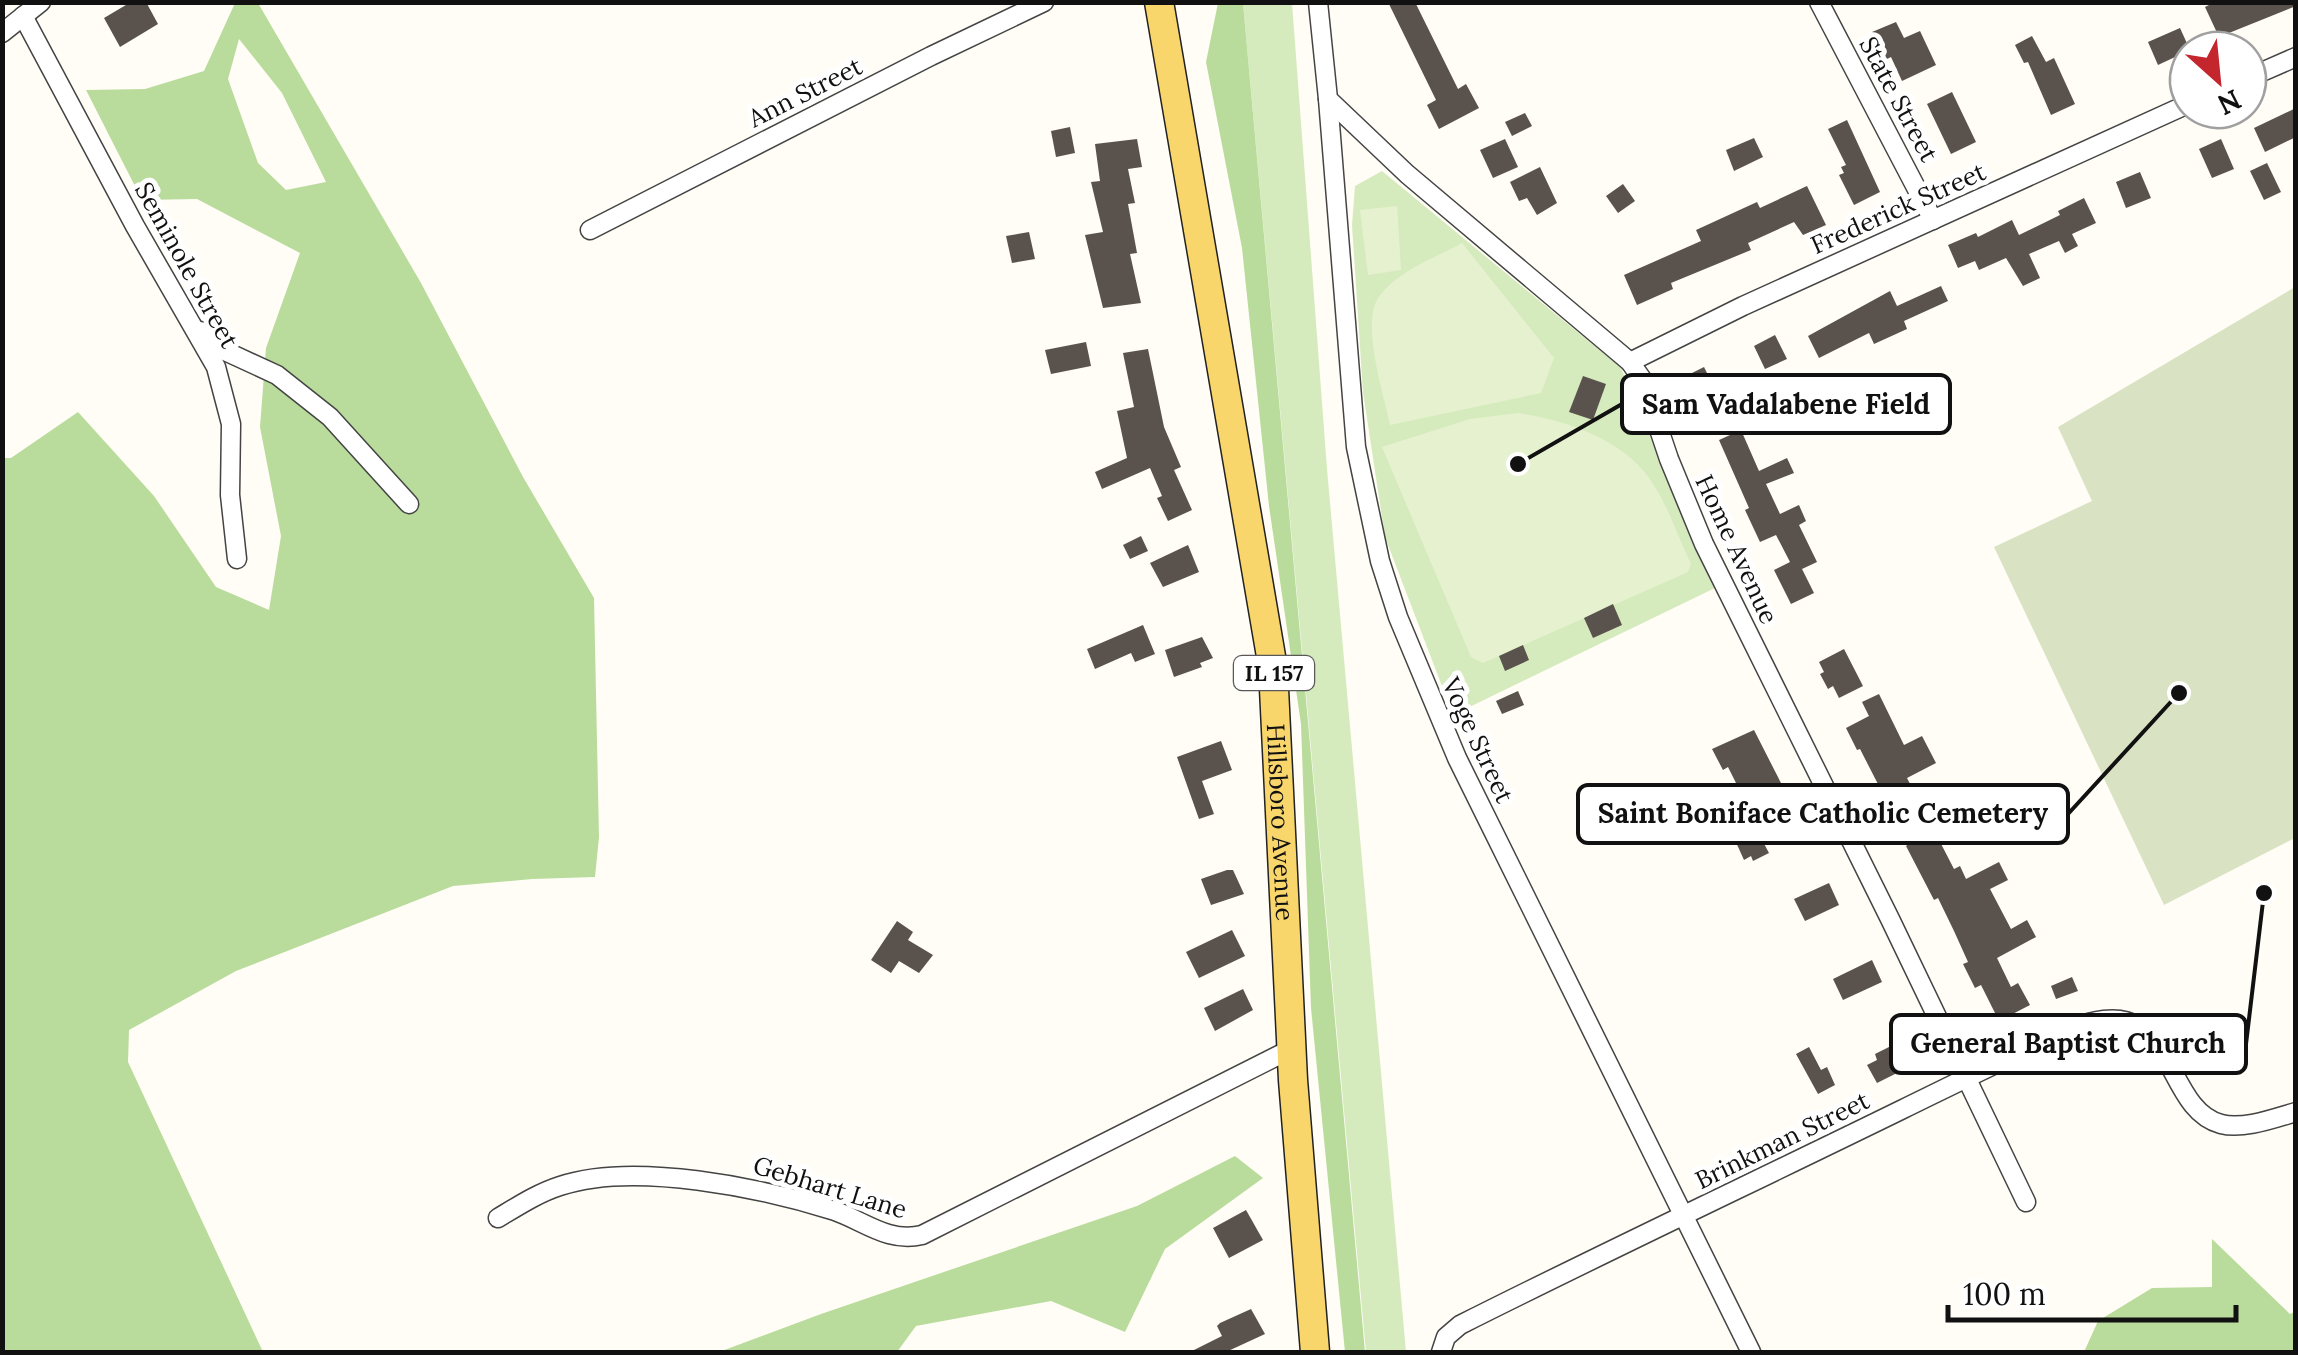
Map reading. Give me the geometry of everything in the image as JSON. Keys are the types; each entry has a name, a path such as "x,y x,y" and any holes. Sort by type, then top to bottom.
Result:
{"main road":[{"name":"Hillsboro Avenue","path":"1158,2 1273,668 1291,1050 1315,1352"}],"street":[{"name":"Ann Street","path":"590,230 1044,2"},
{"path":"1318,2 1328,99"},
{"name":"State Street","path":"1820,2 1933,220"},
{"path":"2,33 40,3"},
{"name":"Seminole Street","path":"23,16 216,367 231,424 230,495 237,558"},
{"path":"2268,69 2296,57"},
{"name":"Home Avenue","path":"1328,99 1422,186 1630,362 1642,380 1704,544 2026,1202"},
{"name":"Voge Street","path":"1328,99 1356,448 1380,561 1404,633 1458,758 1681,1217 1751,1352"},
{"name":"Frederick Street","path":"1630,362 1742,306 2168,113"},
{"path":"192,324 225,351 277,374 330,417 409,504"},
{"name":"Brinkman Street","path":"1441,1352 1446,1337 1460,1325 1967,1077 2086,1023 2127,1021 2147,1032 2191,1100 2220,1124 2252,1122 2296,1112"},
{"name":"Gebhart Lane","path":"498,1218 533,1196 563,1184 638,1176 743,1185 842,1214 869,1229 908,1238 922,1235 1291,1050"}],"green space":[{"path":"235,3 258,3 421,283 523,477 594,598 599,837 595,877 453,886 236,971 129,1030 128,1062 263,1352 3,1352 3,458 11,458 78,412 154,496 216,587 269,610 281,536 260,427 266,348 300,253 197,199 142,200 86,90 145,89 204,71","holes":["239,39 282,93 326,182 286,190 258,163 228,79"]},
{"path":"1218,3 1243,3 1365,1352 1345,1352 1311,1008 1301,724 1269,506 1242,248 1206,62"},
{"path":"1243,3 1292,3 1327,469 1406,1352 1366,1352"},
{"path":"1382,171 1621,368 1715,588 1453,715 1385,537 1363,392 1352,225 1355,186"},
{"path":"1397,206 1401,270 1368,275 1360,210"},
{"path":"1462,243 1554,358 1541,393 1390,425 1373,344 1377,300 1404,274"},
{"path":"2295,287 2295,838 2164,905 1994,547 2092,501 2058,427"},
{"path":"1518,413 1590,433 1637,464 1661,498 1691,564 1688,572 1483,663 1471,657 1382,447 1470,419"},
{"path":"1235,1156 1263,1178 1165,1249 1125,1332 1051,1301 916,1326 897,1352 719,1352 1137,1206"},
{"path":"2212,1239 2290,1314 2295,1312 2295,1352 2084,1352 2098,1321 2152,1288 2212,1287"}],"building":[{"path":"131,2 146,2 158,24 120,47 104,18"},
{"path":"1388,2 1415,2 1458,89 1466,84 1479,108 1439,129 1427,105 1436,100"},
{"path":"2215,2 2296,2 2296,6 2236,30 2216,30 2205,7"},
{"path":"1896,22 1904,38 1920,31 1936,65 1902,81 1891,57 1885,60 1872,32"},
{"path":"2168,33 2168,60 2158,65 2148,42"},
{"path":"2032,36 2046,62 2054,58 2075,104 2051,115 2028,62 2024,63 2015,45"},
{"path":"1952,92 1976,142 1951,154 1927,104"},
{"path":"2296,108 2296,137 2265,152 2255,130 2268,130 2268,121"},
{"path":"1525,113 1532,126 1512,136 1505,122"},
{"path":"1847,120 1880,192 1854,205 1839,175 1846,165 1828,129"},
{"path":"1070,127 1075,153 1056,157 1051,131"},
{"path":"1754,138 1763,157 1734,171 1726,150"},
{"path":"1137,139 1142,167 1128,169 1135,203 1128,204 1137,253 1130,254 1141,303 1103,308 1085,235 1103,232 1091,182 1100,181 1095,144"},
{"path":"1505,139 1518,167 1493,178 1480,150"},
{"path":"2221,139 2234,169 2212,178 2199,149"},
{"path":"2267,163 2281,192 2264,200 2250,171"},
{"path":"1540,167 1557,203 1537,215 1527,198 1519,201 1510,182"},
{"path":"2140,172 2151,198 2126,208 2116,182"},
{"path":"1623,184 1635,201 1618,213 1606,196"},
{"path":"1807,186 1826,225 1803,235 1794,222 1748,243 1751,250 1671,283 1673,289 1637,305 1624,275 1701,241 1696,230 1757,202 1760,208"},
{"path":"2084,198 2096,223 2072,234 2078,246 2065,253 2059,241 2029,254 2040,278 2023,286 2006,258 1979,270 1975,261 1958,268 1948,245 1976,233 1978,237 2012,220 2019,235"},
{"path":"1029,232 1035,259 1012,263 1006,236"},
{"path":"1941,286 1948,301 1904,321 1907,329 1874,344 1869,333 1819,358 1808,336 1890,291 1897,306"},
{"path":"1775,335 1787,359 1765,369 1754,346"},
{"path":"1086,342 1091,366 1051,374 1045,350"},
{"path":"1148,349 1164,427 1181,467 1174,470 1192,510 1168,521 1157,498 1162,496 1150,468 1102,489 1095,472 1127,458 1117,411 1134,407 1123,353"},
{"path":"1704,367 1721,401 1699,412 1682,378"},
{"path":"1583,376 1606,384 1593,420 1569,412"},
{"path":"1741,430 1759,471 1787,458 1794,473 1766,484 1780,514 1799,505 1806,521 1799,525 1817,562 1802,569 1814,593 1791,604 1774,570 1790,562 1776,535 1760,542 1719,440"},
{"path":"1141,536 1148,551 1130,559 1123,545"},
{"path":"1188,545 1199,572 1163,587 1150,563"},
{"path":"1613,604 1622,625 1593,638 1584,618"},
{"path":"1143,625 1155,654 1135,662 1131,653 1095,669 1087,649"},
{"path":"1202,637 1213,658 1200,663 1202,667 1174,677 1165,650"},
{"path":"1523,645 1529,660 1505,671 1499,656"},
{"path":"1844,649 1863,686 1839,698 1833,686 1828,689 1819,662"},
{"path":"1518,691 1524,705 1502,714 1496,701"},
{"path":"1879,694 1904,745 1922,736 1936,763 1907,778 1954,869 1960,866 1966,879 1999,862 2008,880 1990,889 2011,929 2027,920 2036,937 1997,958 2011,987 2018,983 2030,1005 1999,1021 1981,985 1975,988 1963,964 1968,962 1938,898 1934,900 1906,846 1911,842 1885,789 1881,790 1846,728 1869,716 1862,702"},
{"path":"1754,730 1782,785 1747,805 1728,767 1723,770 1712,749"},
{"path":"1221,741 1232,770 1202,781 1214,814 1199,819 1177,757"},
{"path":"1745,808 1769,853 1753,861 1751,856 1744,860 1725,818"},
{"path":"1233,870 1244,894 1211,905 1201,879"},
{"path":"1829,883 1839,905 1805,921 1794,899"},
{"path":"897,921 913,932 908,940 933,955 919,973 899,961 891,973 871,960"},
{"path":"1232,930 1245,956 1199,978 1186,952"},
{"path":"1872,960 1882,982 1843,1000 1833,979"},
{"path":"2072,977 2078,991 2056,999 2051,986"},
{"path":"1243,989 1253,1010 1215,1031 1204,1008"},
{"path":"1901,1041 1913,1065 1877,1083 1867,1065 1877,1060 1875,1054"},
{"path":"1809,1047 1821,1070 1827,1067 1835,1085 1818,1094 1796,1054"},
{"path":"1246,1210 1263,1240 1229,1258 1213,1228"},
{"path":"1251,1309 1265,1334 1226,1352 1190,1352 1222,1336 1217,1326 1220,1323"}],"place":[{"name":"Sam Vadalabene Field","path":"1518,464"},
{"name":"Saint Boniface Catholic Cemetery","path":"2179,693"},
{"name":"General Baptist Church","path":"2264,893"}]}
